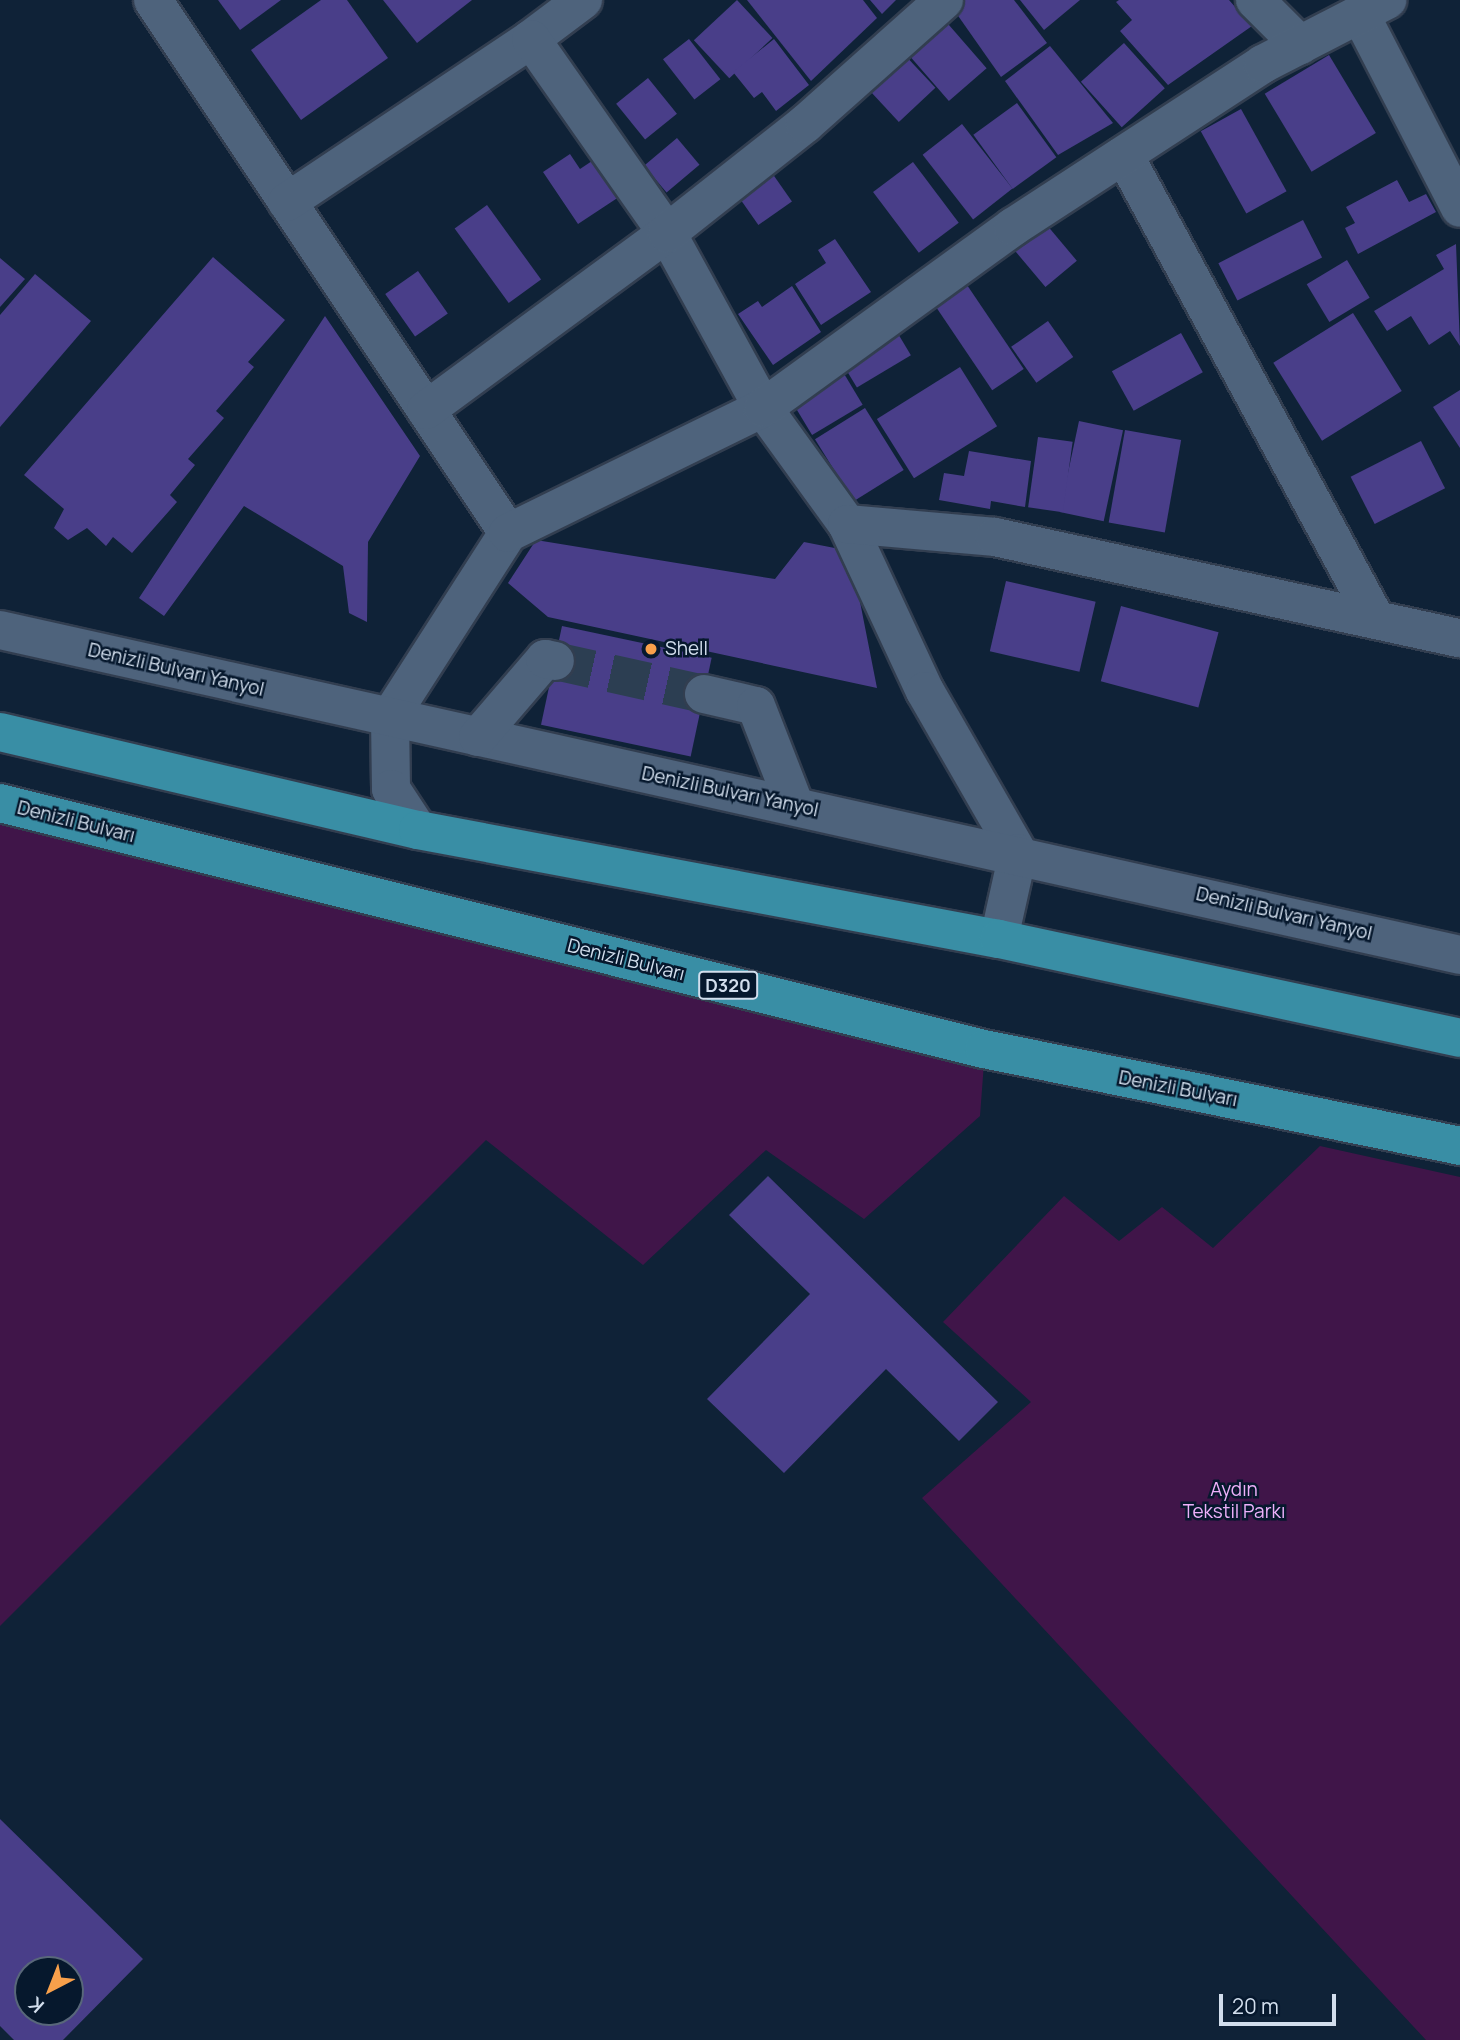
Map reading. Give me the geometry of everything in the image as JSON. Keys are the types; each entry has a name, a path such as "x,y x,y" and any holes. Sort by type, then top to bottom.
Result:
{"highway":[{"path":"0,732 418,830 999,939 1460,1038"},
{"name":"Denizli Bulvarı","path":"0,803 984,1049 1460,1146"}],"street":[{"path":"153,0 508,533"},
{"path":"426,410 667,233 805,124 944,0"},
{"path":"1255,0 1300,45"},
{"path":"287,202 531,39 577,2"},
{"path":"418,830 390,789 390,717 508,533 763,408 1013,227 1300,45 1373,7 1460,208"},
{"path":"531,39 667,233 763,408 847,524 925,691 1018,853 999,939"},
{"path":"1124,155 1375,618"},
{"path":"847,524 995,537 1460,638"},
{"name":"Denizli Bulvarı Yanyol","path":"0,630 478,737 1018,853 1460,955"},
{"path":"478,737 545,659 555,661"},
{"path":"704,694 756,706 795,806"}],"green space":[{"path":"0,824 601,974 984,1063 980,1116 864,1219 766,1150 643,1265 486,1140 0,1626"},
{"name":"Aydın Tekstil Parkı","path":"1320,1146 1460,1177 1460,2040 1426,2040 922,1498 1031,1402 943,1322 1064,1196 1119,1241 1162,1207 1213,1248"}],"building":[{"path":"218,0 281,0 240,30"},
{"path":"321,0 347,0 388,58 301,120 251,50"},
{"path":"383,0 472,0 417,43"},
{"path":"737,0 772,38 729,78 694,40"},
{"path":"747,0 863,0 877,18 811,81"},
{"path":"870,0 896,0 882,14"},
{"path":"963,0 1014,0 1047,43 1001,77 954,10"},
{"path":"1020,0 1080,0 1044,30"},
{"path":"1229,0 1252,26 1168,85 1120,31 1132,20 1116,2"},
{"path":"942,17 987,68 949,101 904,50"},
{"path":"689,39 720,79 694,100 663,59"},
{"path":"774,39 809,85 776,111 762,92 754,98 733,72"},
{"path":"1124,43 1165,88 1122,127 1081,82"},
{"path":"1050,46 1113,123 1058,155 1005,81"},
{"path":"902,52 935,88 899,122 865,86"},
{"path":"1329,55 1376,133 1312,172 1265,94"},
{"path":"648,78 677,114 645,140 616,104"},
{"path":"1017,103 1056,157 1013,189 973,135"},
{"path":"1241,109 1287,191 1246,214 1201,131"},
{"path":"962,124 1012,189 973,219 923,155"},
{"path":"677,138 699,165 667,192 644,166"},
{"path":"604,153 628,191 578,224 543,172 570,154 580,169"},
{"path":"913,162 959,223 919,253 873,192"},
{"path":"765,163 792,202 758,225 731,187"},
{"path":"1397,180 1409,202 1426,194 1436,212 1358,254 1345,228 1355,223 1346,207"},
{"path":"487,205 541,279 509,303 455,229"},
{"path":"1303,220 1322,257 1237,301 1218,263"},
{"path":"1046,224 1077,261 1045,287 1015,250"},
{"path":"835,239 871,292 821,325 795,284 826,263 818,250"},
{"path":"1456,244 1460,346 1450,331 1429,345 1411,316 1387,331 1374,311 1444,269 1436,255"},
{"path":"213,257 285,320 248,362 254,367 216,411 224,418 188,459 195,465 170,495 177,502 132,553 113,537 106,546 87,528 68,540 54,528 64,509 24,475"},
{"path":"0,258 25,279 0,307"},
{"path":"1347,260 1370,298 1329,322 1307,284"},
{"path":"418,271 448,314 415,337 385,294"},
{"path":"35,274 91,321 0,427 0,315"},
{"path":"965,282 1024,369 992,390 933,303"},
{"path":"792,286 821,332 773,365 738,314 758,301 762,307"},
{"path":"1353,313 1402,391 1322,441 1273,363"},
{"path":"325,316 420,456 368,542 367,622 349,613 343,566 244,506 164,616 139,598"},
{"path":"1048,321 1073,357 1036,383 1011,347"},
{"path":"897,332 911,355 857,388 843,364"},
{"path":"1181,333 1203,372 1134,411 1112,371"},
{"path":"840,367 863,405 812,435 789,397"},
{"path":"960,367 997,426 914,478 877,419"},
{"path":"1460,390 1460,448 1433,407"},
{"path":"865,408 904,470 854,501 815,439"},
{"path":"1079,421 1123,430 1104,521 1060,512"},
{"path":"1125,430 1181,440 1165,532 1109,523"},
{"path":"1038,437 1073,442 1063,512 1028,507"},
{"path":"1421,441 1445,488 1375,524 1351,477"},
{"path":"969,451 1031,461 1025,507 991,501 990,509 939,500 944,473 964,476"},
{"path":"536,540 775,579 804,542 850,551 877,688 548,617 508,583"},
{"path":"1006,581 1096,602 1079,672 990,651"},
{"path":"1121,606 1219,632 1198,707 1101,681"},
{"path":"562,626 712,658 691,757 541,725"},
{"path":"768,1176 998,1402 959,1441 886,1369 784,1473 707,1399 810,1294 729,1215"},
{"path":"0,1819 143,1959 84,2019 84,1956 14,1956 14,2026 77,2026 63,2040 14,2040 0,2026"}],"tunnel":[{"path":"555,661 704,694"}],"place":[{"name":"Shell","path":"651,649"}]}
